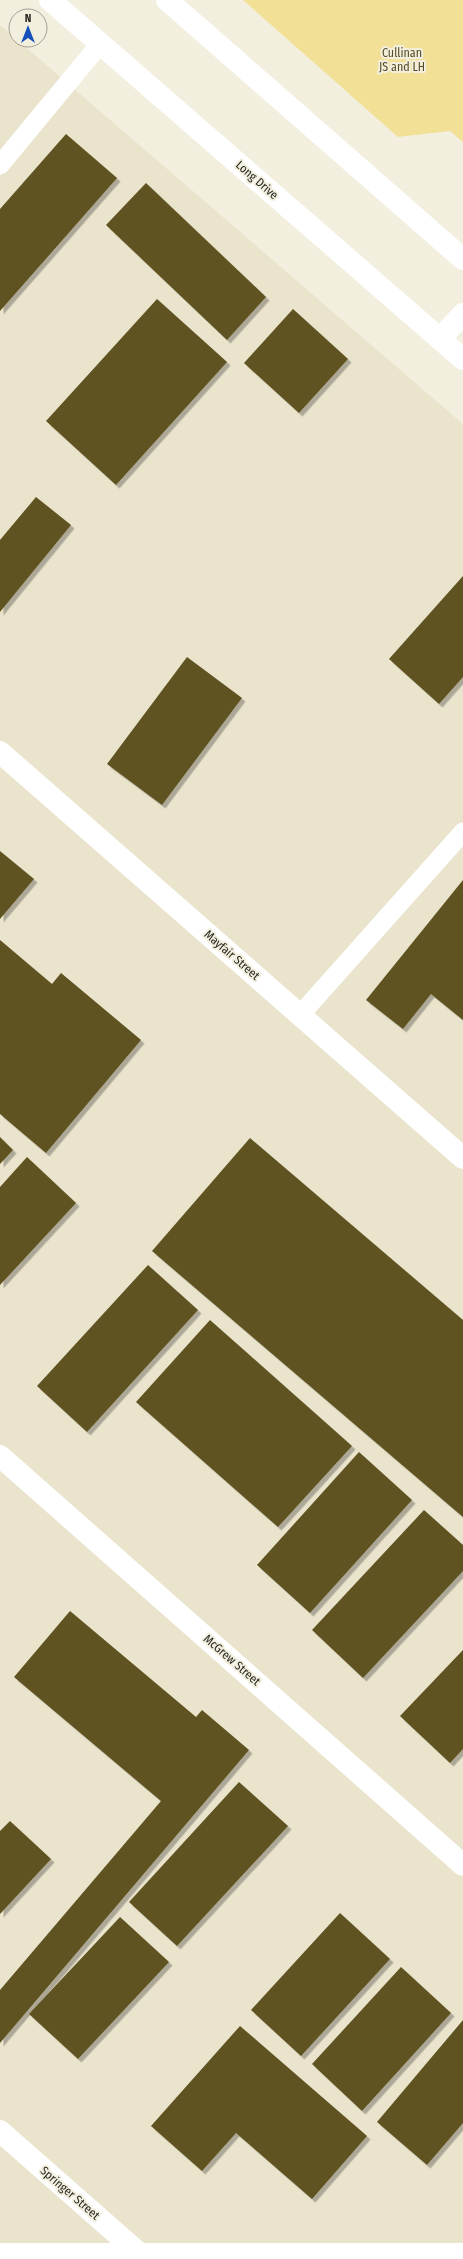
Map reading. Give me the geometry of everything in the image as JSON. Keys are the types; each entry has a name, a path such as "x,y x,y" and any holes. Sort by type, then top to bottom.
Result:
{"street":[{"path":"167,0 463,259"},
{"name":"Long Drive","path":"59,3 100,44 463,359"},
{"path":"440,339 463,314"},
{"name":"Mayfair Street","path":"0,752 463,1158"},
{"name":"McGrew Street","path":"0,1456 463,1865"},
{"name":"Springer Street","path":"0,2131 141,2255"},
{"path":"0,2254 463,2254"}],"lane":[{"path":"0,166 100,44"},
{"path":"300,1015 463,832"}],"shaded area":[{"path":"0,25 8,32 8,48 27,48 463,424 463,2259 0,2259"}],"green space":[{"name":"Cullinan JS and LH","path":"243,0 463,0 463,142 450,131 398,137"}],"building":[{"path":"66,134 117,178 0,311 0,209"},
{"path":"146,183 266,297 227,340 106,225"},
{"path":"157,299 227,362 116,485 46,421"},
{"path":"293,309 348,359 299,413 244,363"},
{"path":"36,497 71,525 0,612 0,540"},
{"path":"463,576 463,677 439,704 389,659"},
{"path":"187,657 242,698 162,805 107,764"},
{"path":"0,851 34,879 0,919"},
{"path":"463,880 463,1020 431,994 403,1029 366,1000"},
{"path":"0,940 52,984 61,973 141,1040 46,1153 0,1114"},
{"path":"0,1137 13,1150 0,1164"},
{"path":"250,1138 463,1320 463,1517 152,1251"},
{"path":"27,1157 76,1203 0,1285 0,1187"},
{"path":"148,1265 198,1310 87,1432 37,1386"},
{"path":"210,1320 352,1446 278,1527 136,1402"},
{"path":"359,1452 412,1500 310,1613 257,1565"},
{"path":"424,1510 463,1545 463,1571 363,1678 312,1630"},
{"path":"70,1611 196,1717 202,1710 249,1750 0,2043 0,1990 161,1801 14,1677"},
{"path":"463,1650 463,1749 450,1763 400,1716"},
{"path":"239,1782 288,1826 177,1946 129,1902"},
{"path":"10,1821 51,1859 0,1914 0,1831"},
{"path":"340,1913 390,1959 301,2056 251,2010"},
{"path":"120,1917 169,1962 78,2059 29,2014"},
{"path":"401,1967 451,2013 362,2111 312,2064"},
{"path":"463,2020 463,2123 427,2165 377,2122"},
{"path":"240,2026 367,2136 312,2199 236,2133 202,2171 151,2126"}]}
